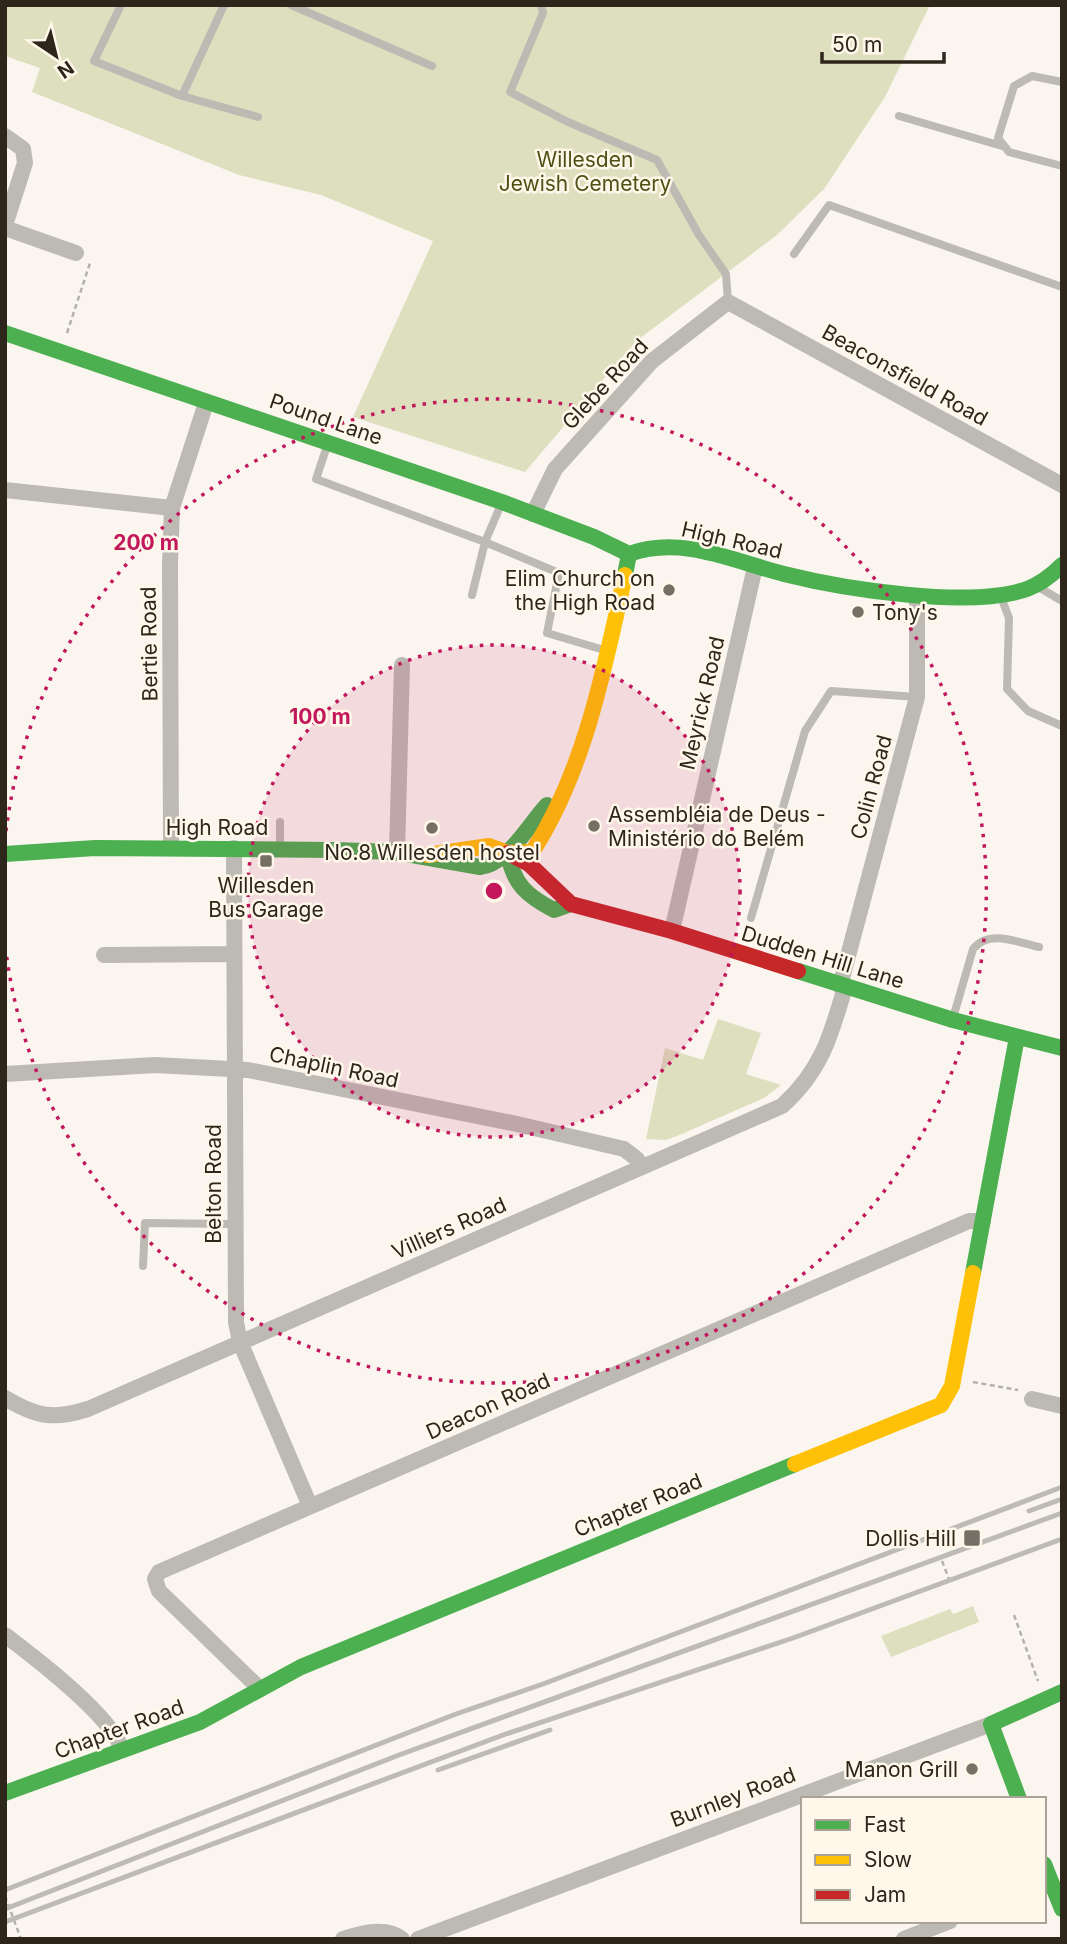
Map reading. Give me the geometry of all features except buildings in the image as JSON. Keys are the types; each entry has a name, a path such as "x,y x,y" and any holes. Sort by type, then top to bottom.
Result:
{"street":[{"path":"5,136 23,149 25,163 5,227 84,256"},
{"name":"Beaconsfield Road","path":"728,302 1062,485"},
{"name":"Glebe Road","path":"533,514 555,469 652,360 728,302"},
{"name":"Pound Lane","path":"5,333 183,392 206,403 247,413 502,502 629,554"},
{"name":"Bertie Road","path":"171,848 172,508 206,403"},
{"path":"5,490 172,508"},
{"name":"High Road","path":"5,854 171,848 280,848 397,852 428,855 471,867 491,866 508,853 517,837 562,790 610,651 629,554 645,547 660,545 846,589 917,597 1000,595 1036,585 1059,572"},
{"name":"Meyrick Road","path":"672,932 755,567"},
{"name":"Colin Road","path":"843,986 917,697 917,597"},
{"path":"397,852 402,665"},
{"name":"Belton Road","path":"234,848 236,1322 240,1342 310,1506"},
{"name":"Dudden Hill Lane","path":"508,853 510,877 523,891 554,910 571,904"},
{"name":"Dudden Hill Lane","path":"508,853 529,864 571,904 672,932 953,1020 1062,1048"},
{"path":"104,955 234,954"},
{"name":"Villiers Road","path":"5,1398 30,1413 67,1416 782,1106 801,1089 827,1046 843,986"},
{"name":"Chapter Road","path":"5,1793 200,1722 301,1667 573,1553 941,1405 952,1386 1017,1037"},
{"name":"Chaplin Road","path":"5,1074 155,1065 234,1070 517,1124 624,1149 637,1159 640,1168"},
{"name":"Deacon Road","path":"260,1689 159,1591 155,1579 166,1568 969,1221 984,1221"},
{"path":"1026,1395 1062,1406"},
{"path":"5,1635 65,1681 117,1737 122,1750"},
{"name":"Burnley Road","path":"418,1939 991,1724 1062,1692"},
{"path":"991,1724 1018,1797"},
{"path":"1052,1882 1062,1909"},
{"path":"904,1939 945,1923"},
{"path":"343,1939 378,1932 396,1934 402,1939"}],"lane":[{"path":"121,5 94,61 182,96 258,117"},
{"path":"182,96 224,5"},
{"path":"291,5 310,9 432,66"},
{"path":"541,5 543,13 510,92 568,122 657,160 699,234 726,274 728,302"},
{"path":"1062,82 1032,76 1014,86 998,138 1009,152 1062,166"},
{"path":"899,116 1002,146"},
{"path":"794,254 829,205 1062,287"},
{"path":"328,442 316,479 485,542 559,573 547,634 610,651"},
{"path":"472,595 485,542 502,502"},
{"path":"1036,585 1062,601"},
{"path":"1000,595 1009,618 1007,689 1028,711 1062,726"},
{"path":"751,918 805,731 831,691 917,697"},
{"path":"280,821 280,848"},
{"path":"953,1020 973,950 980,940 990,937 1039,947"},
{"path":"143,1266 145,1223 234,1224"}],"path":[{"path":"66,336 84,256"},
{"path":"974,1381 1026,1395"},
{"path":"942,1561 949,1579"},
{"path":"1014,1615 1038,1682"},
{"path":"5,1896 21,1939"}],"green space":[{"name":"Willesden Jewish Cemetery","path":"5,5 930,5 885,97 824,189 777,235 635,342 525,472 353,417 433,241 321,195 239,175 32,92 40,68 5,56"},
{"path":"718,1019 761,1033 746,1074 781,1085 764,1098 677,1136 665,1140 646,1139 665,1048 703,1060"},
{"path":"973,1606 979,1622 891,1657 881,1636 950,1609 953,1614"}],"railway":[{"path":"5,1890 456,1714 543,1684 1062,1487"},
{"path":"1029,1511 1062,1499"},
{"path":"5,1909 399,1755 1062,1513"},
{"path":"5,1922 503,1735 793,1638 1062,1539"},
{"path":"438,1770 550,1730"}],"traffic: fast":[{"path":"5,333 502,502 594,537 629,554"},
{"path":"625,575 629,554 668,547 707,552 784,574 872,591 973,597 1002,595 1027,589 1046,579 1062,565"},
{"path":"5,854 95,848 334,850 395,852 480,867 500,859 509,851 547,805"},
{"path":"508,853 513,873 523,888 536,900 554,910 571,904"},
{"path":"798,971 953,1020 1062,1048"},
{"path":"973,1273 1017,1037"},
{"path":"5,1793 200,1722 301,1667 795,1464"},
{"path":"1018,1797 991,1724 1062,1692"},
{"path":"1046,1869 1062,1909"}],"traffic: slow":[{"path":"428,855 489,846 508,853 531,852 534,849 552,818 580,751 601,681 625,575"},
{"path":"795,1464 941,1405 952,1386 973,1273"}],"traffic: jam":[{"path":"508,853 529,864 571,904 672,931 798,971"}],"place":[{"name":"Elim Church on the High Road","path":"669,590"},
{"name":"Tony's","path":"858,612"},
{"name":"Assembléia de Deus - Ministério do Belém","path":"594,826"},
{"name":"No.8 Willesden hostel","path":"432,828"},
{"name":"Willesden Bus Garage","path":"266,861"},
{"name":"Dollis Hill","path":"972,1538"},
{"name":"Manon Grill","path":"972,1769"}]}
